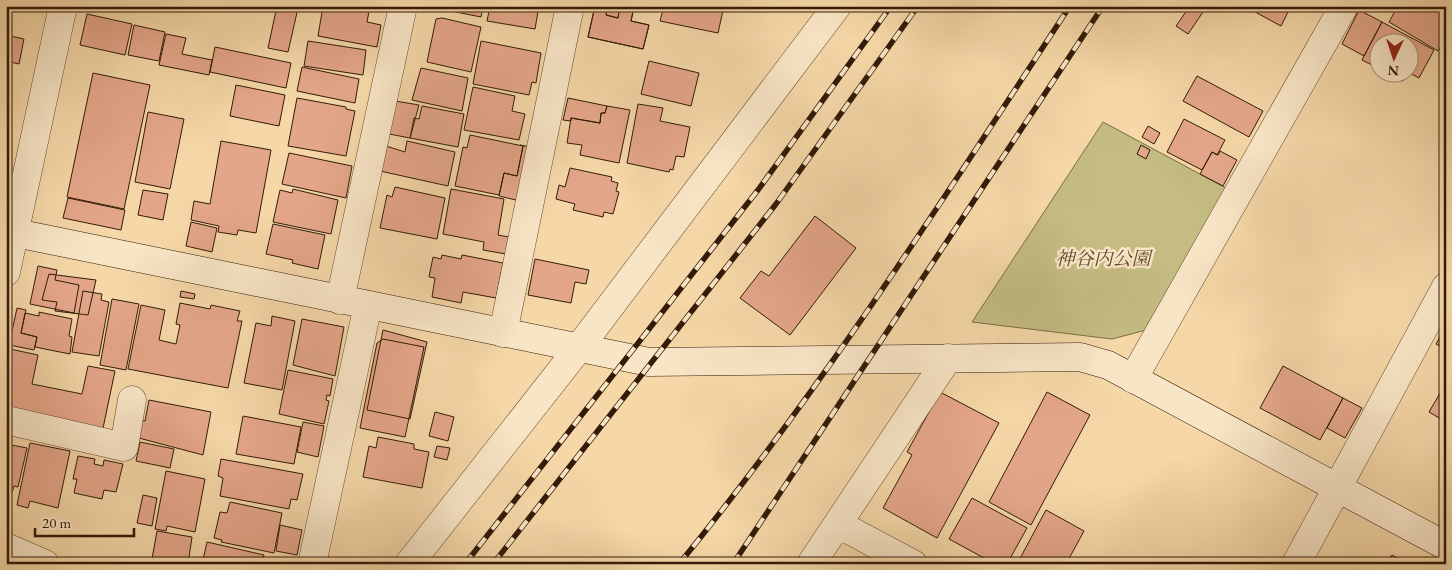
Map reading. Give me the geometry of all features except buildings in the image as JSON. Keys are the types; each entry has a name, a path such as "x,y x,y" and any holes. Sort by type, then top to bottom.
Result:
{"street":[{"path":"6,272 10,232 63,6"},
{"path":"340,300 403,6"},
{"path":"503,333 570,6"},
{"path":"409,564 578,349 836,6"},
{"path":"1133,379 1344,6"},
{"path":"10,232 649,362 1080,357 1108,365 1446,546"},
{"path":"1296,564 1446,287"},
{"path":"312,564 368,306"},
{"path":"811,564 948,358"},
{"path":"6,420 124,447 132,400"},
{"path":"838,524 913,564"},
{"path":"6,547 45,564"}],"green space":[{"name":"神谷内公園","path":"1103,122 1226,188 1150,329 1112,339 972,322"}],"railway":[{"path":"465,564 758,190 891,6"},
{"path":"493,564 776,204 918,6"},
{"path":"679,564 732,497 833,360 929,220 1070,6"},
{"path":"733,564 1103,6"}]}
